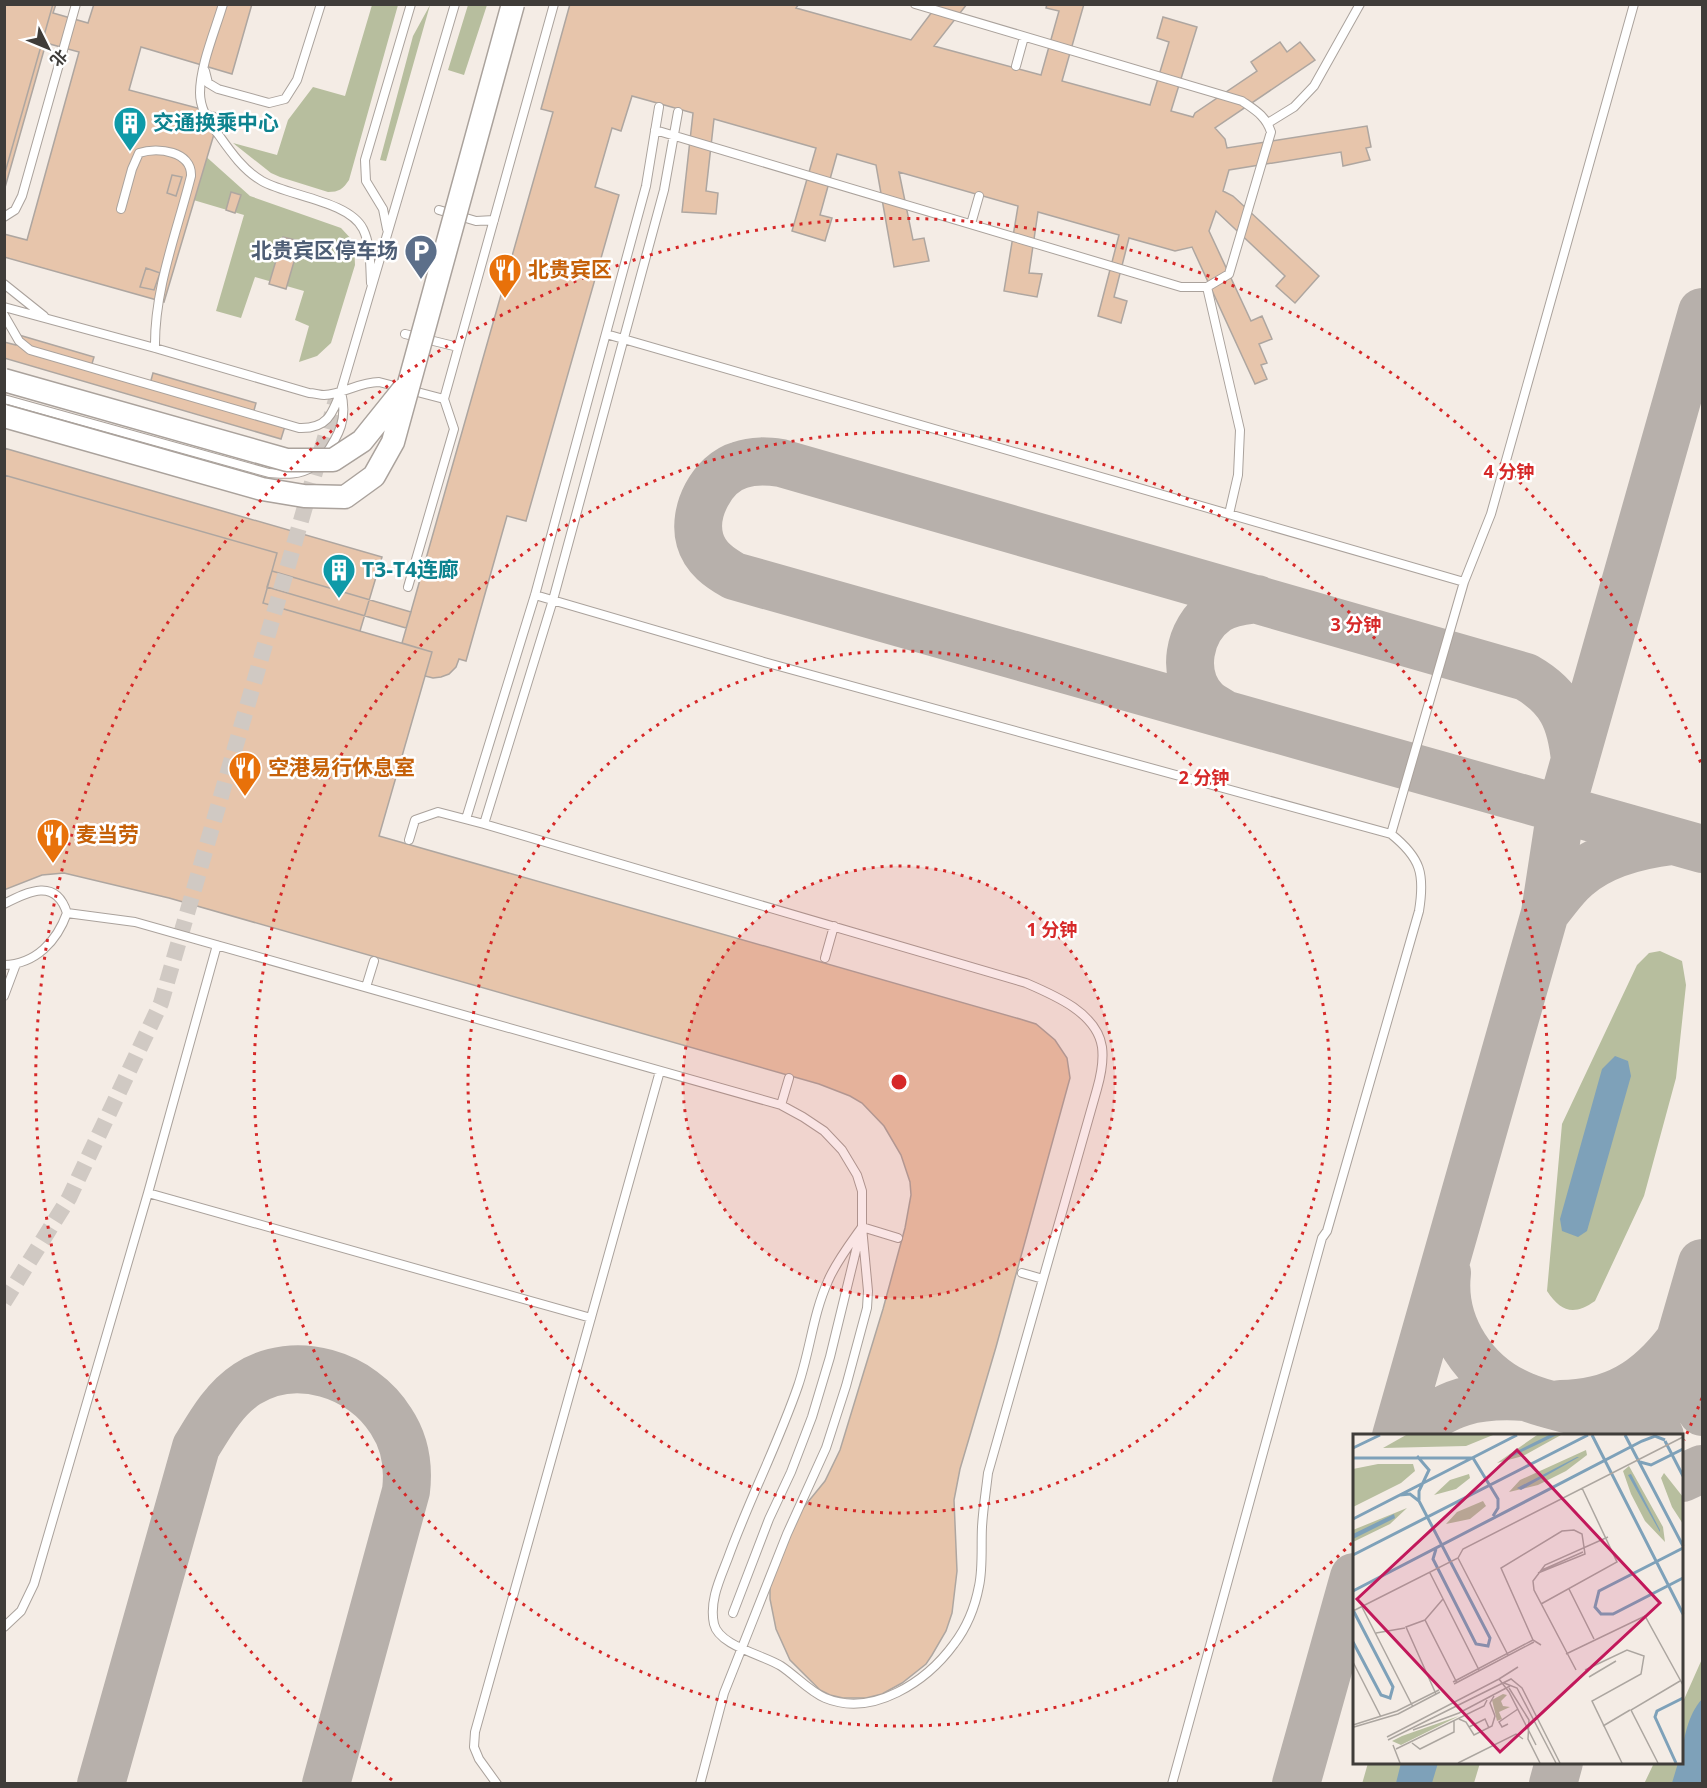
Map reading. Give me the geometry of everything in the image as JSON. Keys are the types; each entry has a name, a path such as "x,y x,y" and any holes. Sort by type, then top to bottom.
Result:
{"main road":[{"path":"4,416 262,489 304,496 345,497 374,476 393,442 513,4"},
{"path":"4,380 287,460 333,459 362,441 410,380"}],"lane":[{"path":"4,217 15,210 22,196 76,4"},
{"path":"223,4 204,68 200,94 207,119 246,170 278,189 331,205 352,216 363,228 369,249 371,290"},
{"path":"204,68 208,82 218,89 269,103 285,99 297,80 321,4"},
{"path":"388,232 383,208 366,181 365,160 411,4"},
{"path":"4,315 19,341 30,350 299,428 316,427 326,421 341,391 455,4"},
{"path":"408,587 454,429 444,399 554,4"},
{"path":"655,130 1182,286 1207,287 1229,274 1271,132 1261,114 1242,101 915,4"},
{"path":"1268,123 1294,107 1314,86 1360,4"},
{"path":"1391,834 1464,582 1491,514 1634,4"},
{"path":"1016,66 1024,37"},
{"path":"466,819 535,595 606,334 646,186 659,107"},
{"path":"484,824 553,600 664,190 678,112"},
{"path":"121,209 139,153 151,149 158,150 188,161 192,167 159,298 155,324 155,348"},
{"path":"971,224 979,196"},
{"path":"439,210 476,221 494,220"},
{"path":"4,284 49,320"},
{"path":"1207,287 1240,430 1238,475 1229,514"},
{"path":"4,307 309,393 325,394 341,391 357,384 379,382 444,399"},
{"path":"405,334 458,347"},
{"path":"606,334 1464,582"},
{"path":"4,399 269,473 286,475 307,471 321,460 336,440 345,409 341,391"},
{"path":"535,595 764,663 1391,834 1408,848 1419,867 1421,880 1419,911 1327,1231 1322,1238 1172,1784"},
{"path":"410,840 415,820 438,812 484,824 1026,983 1052,994 1080,1013 1097,1033 1102,1046 1103,1066 988,1473 982,1524 980,1583 974,1606 955,1643 939,1663 918,1681 890,1696 871,1702 848,1703 826,1698 776,1663 742,1649 721,1635 714,1627 712,1613 714,1597 740,1524 799,1383 825,1287 862,1227"},
{"path":"4,904 21,895 41,890 58,895 67,913 54,939 42,952 16,964 4,964"},
{"path":"67,913 135,922 782,1105 824,1131 842,1150 857,1175 862,1191 867,1308 826,1448 787,1534 724,1693 700,1784"},
{"path":"825,958 834,926"},
{"path":"4,1627 21,1611 34,1584 148,1193 217,945"},
{"path":"366,987 374,961"},
{"path":"4,996 16,964"},
{"path":"497,1784 479,1760 474,1747 475,1732 660,1071"},
{"path":"782,1105 789,1078"},
{"path":"148,1193 591,1318"},
{"path":"862,1227 898,1238"},
{"path":"733,1612 768,1519 812,1417 830,1357 862,1227"},
{"path":"1022,1273 1043,1279"}],"green space":[{"path":"372,5 398,5 349,180 340,189 328,192 271,173 233,143 277,155 288,120 313,87 345,96"},
{"path":"430,5 386,161 380,160 413,36"},
{"path":"468,5 487,5 464,75 448,70"},
{"path":"202,153 250,196 341,228 354,242 355,265 331,343 317,356 299,362 309,326 295,320 304,291 255,277 241,318 216,311 244,215 190,199"},
{"path":"1660,951 1682,961 1686,985 1676,1078 1644,1196 1595,1301 1581,1309 1568,1310 1557,1304 1547,1291 1562,1124 1637,965 1649,953"},
{"path":"1702,1659 1702,1783 1644,1784 1654,1764 1683,1764 1683,1702"},
{"path":"1368,1764 1480,1764 1474,1783 1362,1784"}],"water":[{"path":"1615,1056 1628,1061 1631,1076 1587,1231 1578,1237 1562,1231 1560,1219 1602,1069"},
{"path":"1702,1699 1702,1783 1672,1783 1678,1764 1683,1764 1685,1737 1697,1705"},
{"path":"1401,1764 1438,1764 1432,1783 1396,1783"}],"building":[{"name":"交通换乘中心","path":"4,4 56,4 53,13 88,23 94,4 252,4 232,74 141,47 129,90 220,114 164,302 4,257 4,234 27,240 79,52 46,43 4,191"},
{"path":"4,4 53,4 4,176"},
{"path":"570,4 799,4 796,8 911,40 938,4 967,4 934,46 1041,75 1059,11 1046,8 1047,4 1084,4 1062,81 1150,105 1169,42 1157,38 1163,17 1197,27 1171,111 1193,117 1195,113 1257,71 1251,62 1280,42 1287,52 1300,42 1315,60 1215,128 1225,139 1227,148 1367,126 1371,147 1366,148 1370,160 1343,166 1341,152 1229,170 1223,191 1233,196 1319,276 1295,303 1276,286 1285,276 1216,211 1209,231 1251,321 1262,316 1272,339 1259,344 1267,363 1261,365 1267,379 1255,384 1192,247 1175,251 1129,238 1114,297 1127,301 1121,323 1098,316 1119,235 1038,212 1029,273 1042,274 1037,297 1004,291 1018,206 899,172 913,240 924,238 929,261 894,267 876,165 837,154 820,215 832,218 825,241 792,231 816,148 714,119 706,191 718,193 716,214 682,212 693,113 632,96 621,131 612,128 595,187 619,195 526,521 507,516 466,661 459,659 456,667 449,674 433,678 425,676 432,652 402,643 553,112 541,109"},
{"path":"172,175 182,177 176,196 167,193"},
{"path":"231,192 241,195 235,213 226,210"},
{"path":"283,237 300,241 286,289 269,284"},
{"path":"146,268 160,273 154,290 140,287"},
{"path":"19,335 94,357 91,367 150,384 153,373 256,403 253,414 286,423 281,439 4,358 4,342 16,345"},
{"path":"4,448 382,557 360,631 263,603 277,553 4,475"},
{"path":"4,475 277,553 263,603 432,652 379,836 1020,1019 1036,1024 1055,1040 1067,1058 1070,1078 960,1469 954,1500 957,1571 952,1613 946,1631 926,1664 902,1683 882,1694 866,1698 843,1698 820,1690 790,1660 776,1629 770,1599 770,1587 794,1519 825,1481 840,1450 905,1228 911,1195 910,1182 901,1155 884,1126 862,1103 819,1084 169,898 64,873 42,875 4,890"},
{"name":"T3-T4连廊","path":"272,571 411,612 406,628 267,587"}],"taxiway":[{"path":"1397,1434 1545,913 1561,809 1702,312"},
{"path":"1575,760 1571,733 1562,711 1548,693 1526,677 781,463 766,461 745,463 730,469 713,485 702,506 698,529 702,546 714,562 734,576 1702,849"},
{"path":"1224,714 1205,701 1192,679 1190,666 1194,641 1199,629 1217,610 1241,601 1257,599"},
{"path":"1545,913 1572,881 1586,869 1621,852 1672,841"},
{"path":"1653,1434 1702,1263"},
{"path":"1447,1273 1447,1293 1456,1330 1465,1347 1490,1376 1531,1399 1653,1434"},
{"path":"1560,1404 1597,1400 1628,1388 1655,1368 1679,1341"},
{"path":"1682,1342 1688,1378 1702,1412"},
{"path":"101,1784 196,1447 224,1404 239,1390 266,1375 286,1370 326,1373 345,1380 363,1391 378,1405 396,1429 405,1454 407,1472 406,1491 326,1784"},
{"path":"1412,1434 1436,1414 1463,1402 1493,1397 1525,1397"},
{"path":"1683,1478 1702,1469"},
{"path":"1296,1784 1353,1581"},
{"path":"1553,1784 1558,1764"}],"tunnel":[{"path":"4,1302 69,1198 161,1003 336,400"}],"place":[{"name":"交通换乘中心","path":"130,152"},
{"name":"北贵宾区停车场","path":"421,280"},
{"name":"北贵宾区","path":"505,299"},
{"name":"T3-T4连廊","path":"339,599"},
{"name":"空港易行休息室","path":"245,797"},
{"name":"麦当劳","path":"53,864"}]}
